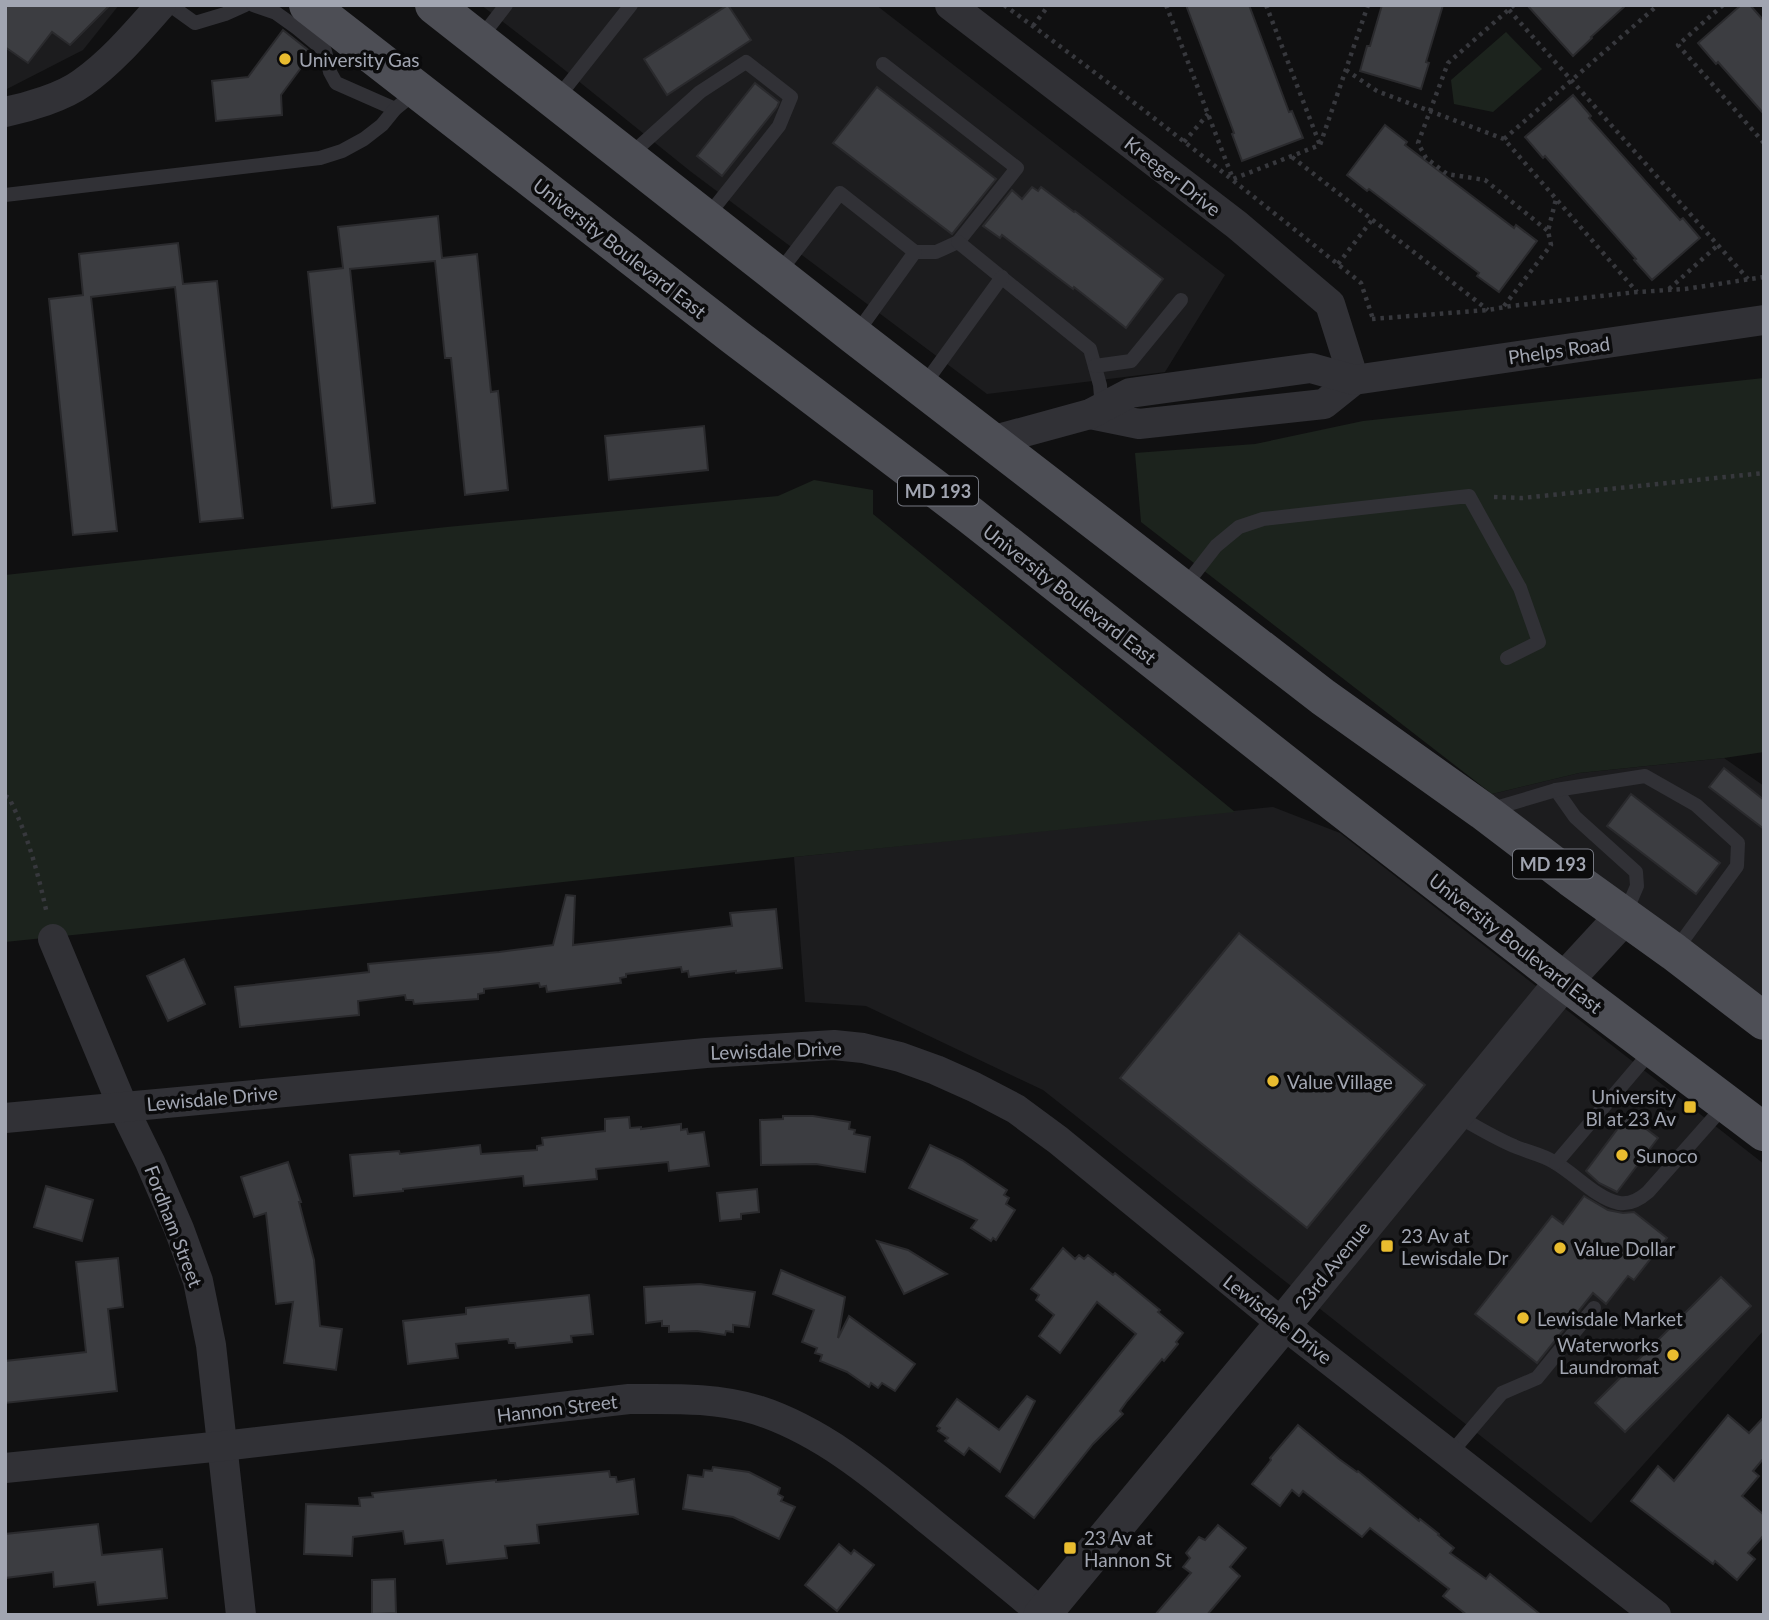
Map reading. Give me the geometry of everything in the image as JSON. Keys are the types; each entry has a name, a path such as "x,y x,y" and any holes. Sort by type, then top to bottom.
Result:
{"main road":[{"name":"University Boulevard East","path":"308,5 406,100 746,345 970,515 1304,779 1764,1132"},
{"name":"MD 193","path":"436,6 855,336 1324,697 1483,811 1764,1021"}],"street":[{"path":"5,112 54,97 81,84 136,34 161,5"},
{"name":"Kreeger Drive","path":"950,5 1237,225 1330,304 1354,380"},
{"name":"Phelps Road","path":"991,441 1096,411 1130,393 1311,368 1354,380 1764,320"},
{"name":"23rd Avenue","path":"1043,1614 1564,981 1624,916"},
{"name":"Fordham Street","path":"52,939 123,1107 174,1218 198,1280 211,1345 241,1615"},
{"name":"Lewisdale Drive","path":"5,1118 706,1053 834,1045 863,1048 900,1057 974,1087 1016,1109 1058,1140 1283,1324 1657,1615"},
{"name":"Hannon Street","path":"5,1468 629,1399 681,1398 722,1402 757,1410 786,1422 845,1455 886,1485 1043,1614"}],"lane":[{"path":"170,5 195,23 245,5"},
{"path":"253,5 276,13 325,51 336,83 406,100"},
{"path":"479,41 506,5"},
{"path":"555,101 631,5"},
{"path":"627,158 700,92 746,62 790,97 779,125 706,219"},
{"path":"777,275 840,193 915,252 936,252 958,242 1017,168 883,64"},
{"path":"5,195 320,158 342,151 364,139 406,100"},
{"path":"958,242 1090,349 1100,386 1096,411"},
{"path":"855,336 915,252"},
{"path":"922,387 1002,278"},
{"path":"1095,366 1131,360 1181,300"},
{"path":"1183,589 1216,545 1239,527 1263,519 1469,496 1521,588 1539,642 1507,659"},
{"path":"1483,811 1556,790 1645,776 1696,805 1738,843 1737,866 1674,952"},
{"path":"1556,790 1576,817 1636,872 1637,886 1624,916"},
{"path":"1556,1163 1654,1048"},
{"path":"1456,1115 1487,1133 1556,1163 1605,1198 1620,1204 1637,1201 1648,1192 1726,1104"},
{"path":"1450,1454 1502,1393 1537,1378 1594,1308"}],"path":[{"path":"1004,5 1233,179 1361,283 1373,319"},
{"path":"1033,26 1049,5"},
{"path":"1166,5 1233,179"},
{"path":"1266,5 1320,145"},
{"path":"1320,145 1368,5"},
{"path":"1514,5 1448,63 1418,142 1426,158 1447,174 1485,180 1548,231"},
{"path":"1504,139 1658,5"},
{"path":"1723,5 1678,45 1764,143"},
{"path":"1509,10 1748,279"},
{"path":"1346,70 1377,91 1504,139 1637,292"},
{"path":"1184,142 1208,114"},
{"path":"1233,179 1320,145"},
{"path":"1291,156 1488,310"},
{"path":"1503,307 1551,245 1548,231 1556,199"},
{"path":"1338,264 1372,220"},
{"path":"1668,290 1718,245"},
{"path":"1363,321 1685,289 1764,277"},
{"path":"1469,496 1522,498 1764,473"},
{"path":"5,796 9,798 22,824 38,872 52,939"}],"shaded area":[{"path":"5,5 119,5 83,50 5,90"},
{"path":"481,5 876,5 1225,275 1165,372 987,394 690,171"},
{"path":"1506,32 1542,69 1493,112 1454,104 1451,80"},
{"path":"1764,378 1764,752 1579,773 1492,794 1141,522 1135,453 1255,444 1363,421"},
{"path":"814,480 873,490 873,514 1235,812 5,942 5,575 447,527 778,496"},
{"path":"1724,758 1764,786 1764,1006 1492,794 1579,773"},
{"path":"1273,807 1340,833 1764,1164 1764,1330 1591,1523 1043,1090 866,1006 805,1002 794,857"}],"building":[{"path":"5,5 110,5 70,45 52,32 28,63 5,47"},
{"path":"728,5 751,40 667,95 644,59"},
{"path":"1186,5 1249,5 1289,112 1292,111 1303,138 1242,161"},
{"path":"1382,5 1443,5 1421,89 1360,71"},
{"path":"1527,5 1626,5 1573,56"},
{"path":"1741,5 1750,5 1764,21 1764,114 1698,43"},
{"path":"283,30 312,53 281,95 282,115 216,121 212,81 248,77"},
{"path":"755,83 779,102 722,176 697,156"},
{"path":"877,87 996,179 952,234 833,143"},
{"path":"1573,95 1591,116 1589,118 1680,220 1683,218 1700,238 1652,280 1545,156 1543,158 1525,137"},
{"path":"1385,125 1407,142 1405,145 1514,228 1516,225 1537,241 1499,292 1477,276 1479,273 1347,175"},
{"path":"1032,187 1038,191 1041,187 1163,279 1126,328 1002,235 1000,238 983,226 1012,190 1022,199"},
{"path":"438,216 442,258 477,254 491,392 498,391 508,490 465,495 451,358 445,358 435,261 350,269 375,503 332,508 308,272 343,268 338,227"},
{"path":"178,243 183,284 217,281 243,518 200,522 175,287 91,297 117,531 73,535 49,299 83,295 79,254"},
{"path":"704,426 708,470 609,480 605,436"},
{"path":"1724,768 1764,800 1764,829 1709,787"},
{"path":"1631,794 1720,863 1696,894 1607,826"},
{"path":"566,895 575,896 573,945 732,926 730,913 776,909 782,968 689,977 688,971 682,972 681,967 626,974 626,977 620,978 621,983 547,992 546,986 540,987 539,983 484,989 484,993 478,994 478,999 414,1004 413,1000 406,1000 405,995 358,1001 359,1015 240,1027 235,987 369,972 368,964 553,945"},
{"name":"Value Village","path":"1239,933 1425,1085 1307,1228 1120,1078"},
{"path":"184,959 205,1004 168,1021 147,976"},
{"name":"Sunoco","path":"1628,1115 1658,1138 1617,1192 1599,1183 1586,1171"},
{"path":"783,1116 813,1116 850,1122 849,1129 855,1130 854,1134 870,1137 865,1172 816,1164 761,1165 760,1120 783,1119"},
{"path":"629,1117 630,1128 681,1124 681,1130 687,1129 688,1134 704,1132 709,1166 669,1171 668,1162 596,1169 597,1179 524,1186 523,1176 354,1196 350,1155 399,1151 400,1154 480,1145 481,1154 537,1150 537,1146 543,1145 542,1138 605,1131 605,1119"},
{"path":"930,1145 962,1160 1007,1190 1004,1195 1009,1198 1006,1204 1015,1210 996,1240 993,1238 991,1241 971,1228 977,1220 909,1188"},
{"path":"288,1162 301,1202 314,1260 320,1326 342,1329 336,1370 284,1363 293,1302 276,1304 266,1213 254,1217 241,1177"},
{"path":"46,1186 93,1200 82,1241 34,1227"},
{"path":"757,1189 759,1212 741,1214 741,1219 720,1221 717,1193"},
{"path":"1584,1196 1608,1210 1634,1212 1667,1238 1634,1280 1628,1276 1606,1304 1593,1293 1537,1363 1475,1314 1552,1216 1563,1224"},
{"path":"877,1241 908,1250 947,1274 904,1294"},
{"path":"1063,1248 1075,1259 1079,1255 1084,1259 1088,1255 1113,1275 1115,1273 1183,1333 1164,1361 1162,1359 1127,1401 1120,1411 1123,1414 1093,1444 1034,1518 1006,1496 1136,1334 1097,1302 1060,1353 1039,1336 1054,1315 1036,1300 1039,1295 1031,1289"},
{"path":"118,1258 123,1307 108,1309 117,1391 5,1403 5,1361 86,1352 76,1262"},
{"path":"781,1270 845,1297 838,1338 849,1316 915,1364 895,1391 882,1383 878,1388 871,1383 869,1387 847,1372 820,1361 822,1355 815,1353 817,1348 802,1342 814,1310 773,1294"},
{"name":"Waterworks Laundromat","path":"1721,1277 1751,1306 1625,1432 1595,1403"},
{"path":"700,1284 755,1292 749,1327 733,1325 733,1332 726,1331 725,1335 697,1331 669,1332 669,1326 662,1326 662,1321 646,1323 644,1287"},
{"path":"589,1295 593,1334 571,1336 572,1342 516,1348 515,1343 509,1343 508,1339 456,1344 458,1358 408,1364 403,1321 466,1314 466,1308"},
{"path":"1027,1396 1035,1401 1000,1472 969,1448 964,1455 945,1441 948,1438 938,1431 940,1428 937,1426 957,1399 999,1430"},
{"path":"1728,1415 1749,1433 1764,1417 1764,1458 1753,1471 1759,1476 1742,1496 1764,1515 1764,1535 1748,1553 1755,1559 1737,1580 1631,1501 1658,1466 1674,1481"},
{"path":"1298,1425 1439,1534 1454,1548 1450,1553 1486,1579 1490,1574 1541,1615 1467,1615 1443,1596 1449,1589 1370,1528 1362,1537 1303,1491 1299,1496 1292,1490 1280,1506 1252,1484"},
{"path":"713,1467 749,1472 780,1488 778,1494 783,1497 781,1501 795,1507 779,1539 733,1517 683,1509 688,1475 703,1477 704,1470 712,1471"},
{"path":"609,1471 610,1477 616,1477 617,1482 634,1479 638,1514 537,1525 539,1543 505,1546 507,1558 447,1564 443,1540 405,1544 403,1531 353,1537 352,1556 304,1554 306,1504 360,1506 359,1498 373,1497 372,1493"},
{"path":"98,1524 102,1555 162,1549 167,1598 98,1605 95,1582 54,1587 53,1572 5,1578 5,1534"},
{"path":"1218,1525 1246,1548 1230,1567 1240,1576 1207,1615 1155,1615 1191,1573 1183,1567 1190,1558 1186,1553 1199,1537 1205,1540"},
{"path":"839,1544 851,1554 854,1550 874,1565 837,1611 805,1585"},
{"path":"395,1579 396,1613 372,1614 372,1580"}],"place":[{"name":"University Gas","path":"285,59"},
{"name":"Value Village","path":"1273,1081"},
{"name":"University Bl at 23 Av","path":"1690,1107"},
{"name":"Sunoco","path":"1622,1155"},
{"name":"23 Av at Lewisdale Dr","path":"1387,1246"},
{"name":"Value Dollar","path":"1560,1248"},
{"name":"Lewisdale Market","path":"1523,1318"},
{"name":"Waterworks Laundromat","path":"1673,1355"},
{"name":"23 Av at Hannon St","path":"1070,1548"}]}
